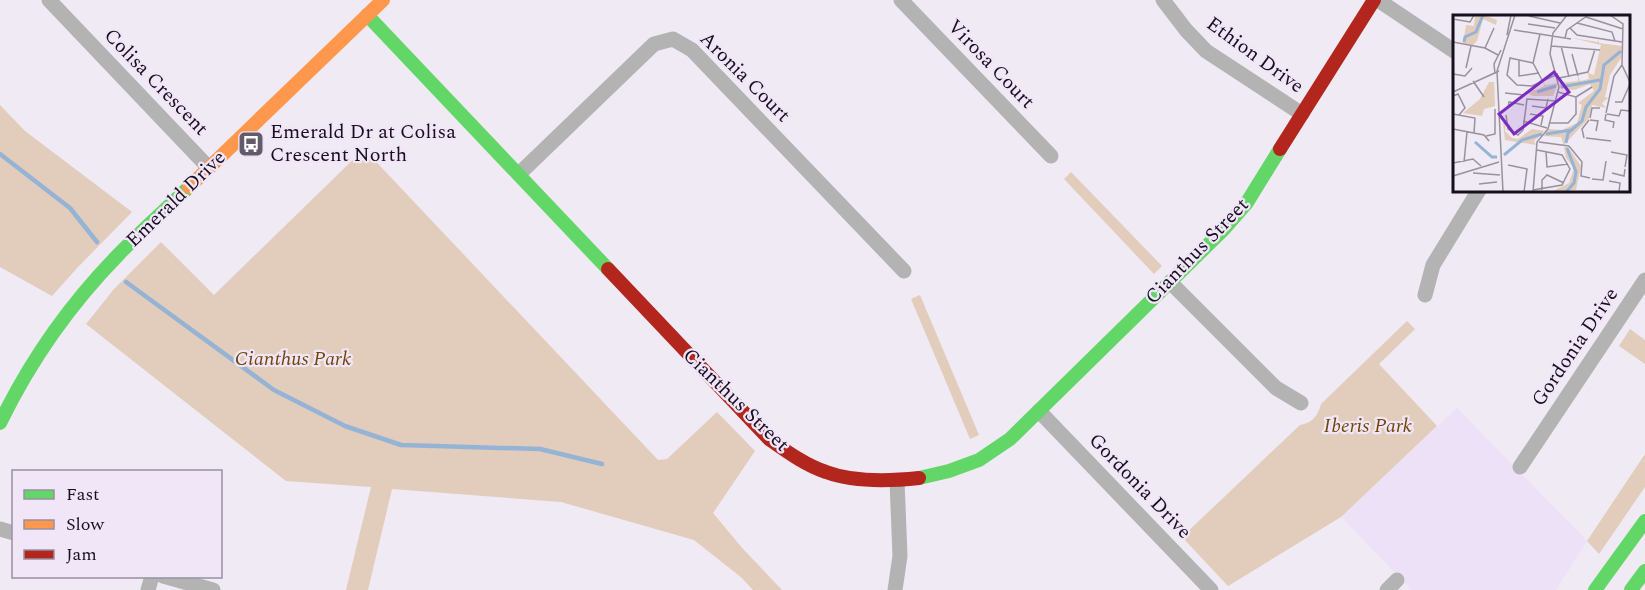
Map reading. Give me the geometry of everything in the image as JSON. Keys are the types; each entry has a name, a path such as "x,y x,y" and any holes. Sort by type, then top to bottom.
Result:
{"main road":[{"name":"Emerald Drive","path":"2,413 27,370 85,290 208,167 383,0"},
{"path":"1302,114 1376,0"},
{"name":"Cianthus Street","path":"367,15 769,439 796,458 828,473 867,479 897,481 939,474 981,459 1010,439 1224,229 1246,204 1302,114"},
{"path":"1594,590 1645,521"},
{"path":"1631,590 1645,571"}],"street":[{"name":"Colisa Crescent","path":"49,0 208,167"},
{"name":"Virosa Court","path":"901,0 1051,156"},
{"name":"Ethion Drive","path":"1163,0 1206,51 1302,114"},
{"path":"1376,0 1453,50"},
{"name":"Aronia Court","path":"519,174 654,44 673,39 692,50 904,271"},
{"path":"1425,295 1433,265 1478,192"},
{"name":"Gordonia Drive","path":"1520,467 1645,280"},
{"path":"1170,282 1276,388 1301,403"},
{"name":"Gordonia Drive","path":"1039,411 1211,590"},
{"path":"895,590 900,556 897,481"},
{"path":"170,578 213,590"}],"shaded area":[{"path":"1457,408 1587,541 1556,590 1412,590 1341,517"}],"green space":[{"path":"0,105 25,131 132,212 52,296 0,267"},
{"name":"Cianthus Park","path":"364,149 658,460 667,459 717,412 755,451 713,513 782,590 753,590 742,578 694,540 561,502 392,489 368,590 346,590 371,487 286,481 86,324 114,289 161,242 214,295"},
{"path":"1071,172 1162,266 1154,274 1064,179"},
{"path":"920,295 979,435 970,439 911,299"},
{"name":"Iberis Park","path":"1407,321 1415,329 1379,364 1437,426 1341,517 1228,586 1182,537 1300,425 1314,418 1321,404"},
{"path":"1630,329 1645,340 1645,364 1619,346"},
{"path":"1645,454 1645,487 1599,554 1587,541"}],"waterway":[{"path":"0,154 70,208 97,242"},
{"path":"126,282 274,390 345,426 401,445 540,449 602,464"}],"traffic: fast":[{"path":"367,15 608,269"},
{"path":"919,478 949,471 979,460 1010,439 1224,229 1246,204 1280,149"},
{"path":"0,423 38,355 84,293 127,245 189,187"},
{"path":"1595,590 1645,521"},
{"path":"1631,590 1645,571"}],"traffic: slow":[{"path":"189,187 383,0"}],"traffic: jam":[{"path":"1280,149 1374,0"},
{"path":"608,269 769,439 789,453 818,469 848,478 884,480 919,478"}],"place":[{"name":"Emerald Dr at Colisa Crescent North","path":"251,144"}]}
